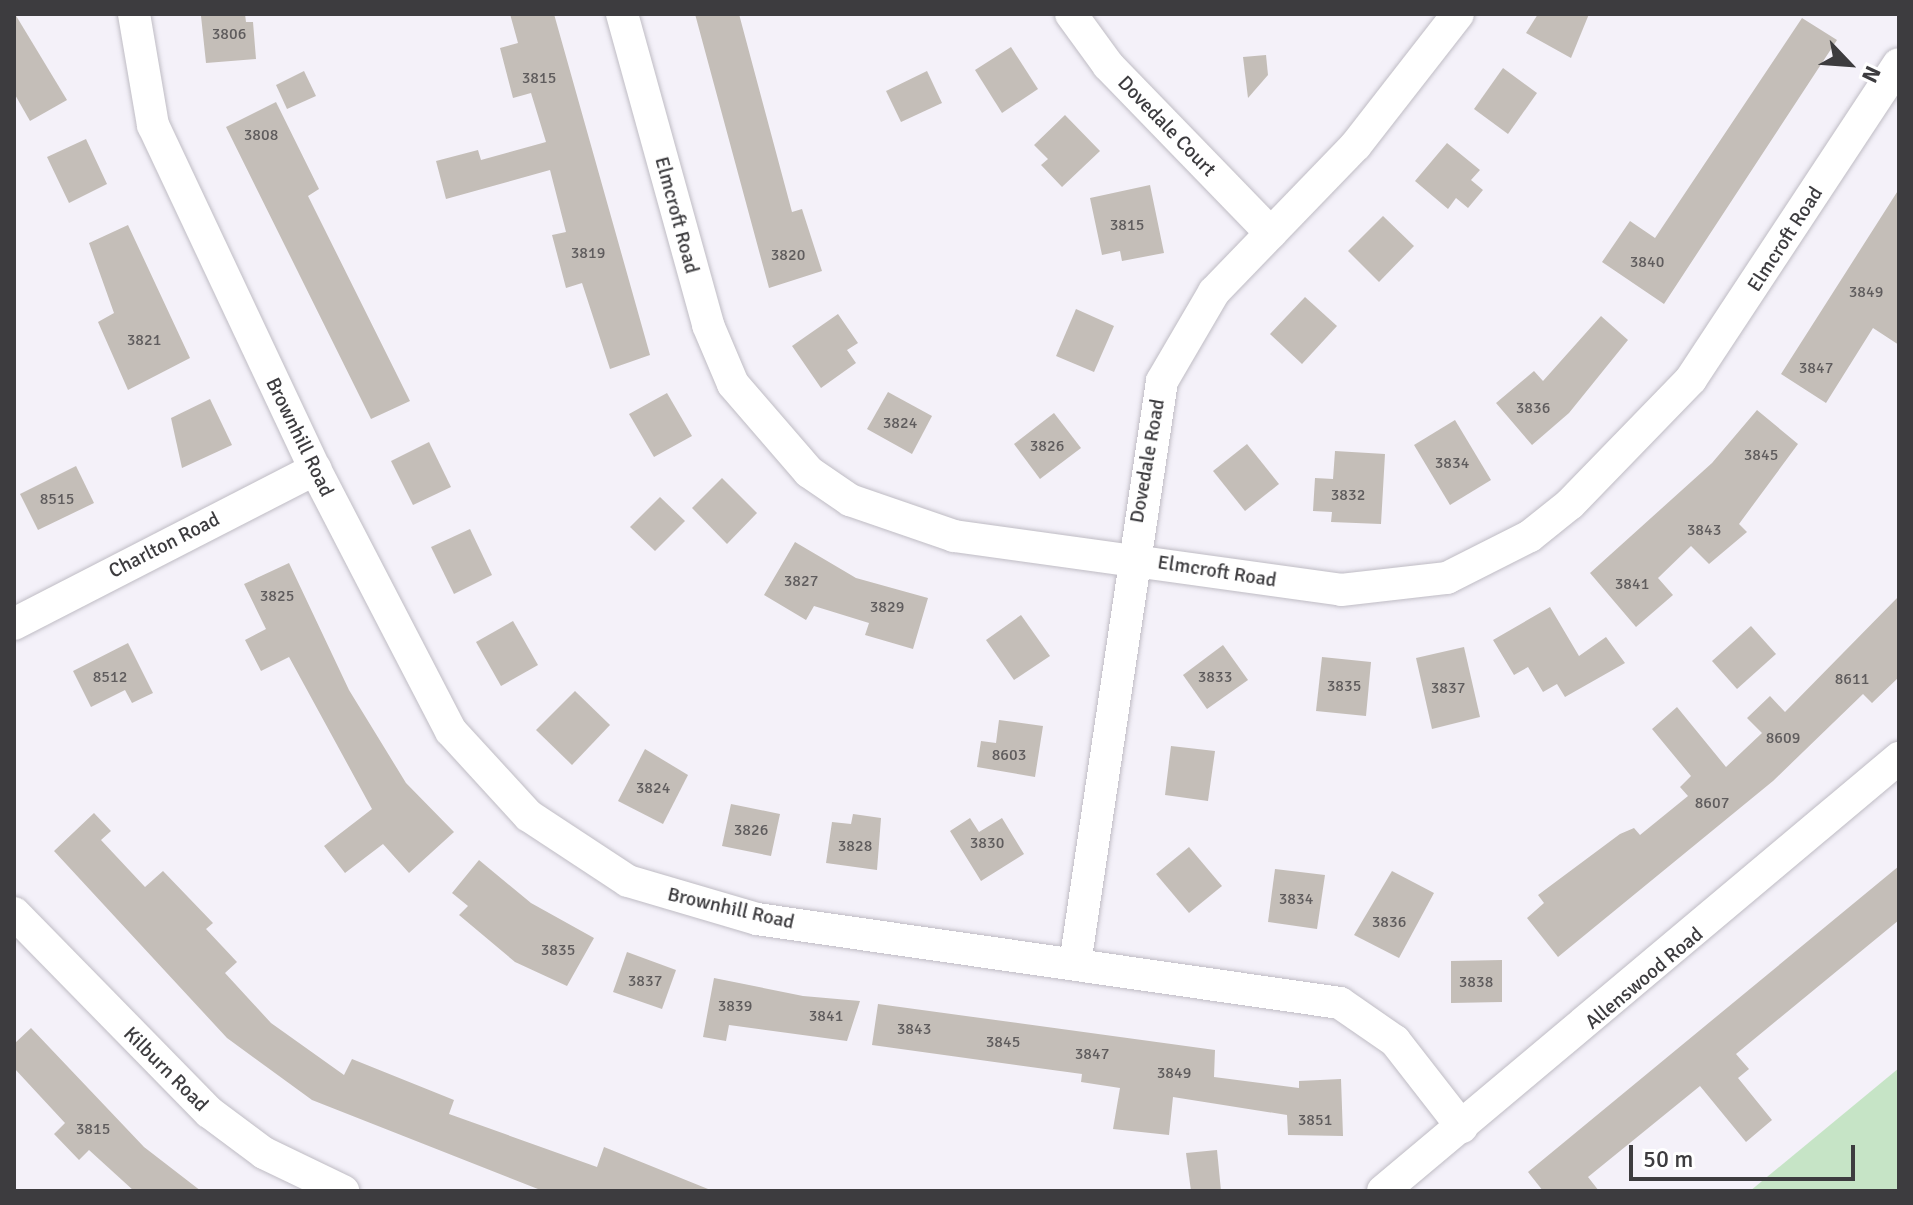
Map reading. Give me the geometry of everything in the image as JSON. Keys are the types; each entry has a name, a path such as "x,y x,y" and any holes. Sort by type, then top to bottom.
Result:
{"street":[{"name":"Elmcroft Road","path":"622,14 708,325 733,384 768,431 850,500 907,523 1341,590 1384,588 1447,578 1530,536 1641,435 1691,379 1899,64"},
{"name":"Dovedale Court","path":"1071,14 1108,65 1271,233"},
{"name":"Dovedale Road","path":"1075,964 1131,558 1162,381 1214,292 1356,145 1458,14"},
{"name":"Brownhill Road","path":"128,18 153,125 315,469 451,731 484,774 571,847 628,881 757,919 1340,1003 1395,1041 1462,1127"},
{"name":"Charlton Road","path":"14,624 315,469"},
{"name":"Allenswood Road","path":"1383,1191 1899,758"},
{"name":"Kilburn Road","path":"14,913 209,1112 264,1153 343,1191"}],"green space":[{"path":"1899,1068 1899,1191 1750,1191"}],"building":[{"path":"15,14 67,100 30,121 14,93"},
{"path":"245,14 246,22 253,22 256,59 206,63 201,16"},
{"path":"510,14 554,14 650,355 610,369 582,283 566,288 552,235 566,232 550,170 446,199 436,161 478,150 481,160 546,142 531,93 513,98 500,48 518,43"},
{"path":"695,14 739,14 792,212 802,209 822,271 769,288"},
{"path":"1538,14 1589,14 1571,58 1526,33"},
{"path":"1802,18 1837,40 1664,304 1602,262 1630,221 1655,238"},
{"path":"1011,47 1038,89 1002,113 975,70"},
{"path":"1266,55 1268,75 1248,98 1243,57"},
{"path":"1503,68 1537,93 1508,134 1474,109"},
{"path":"304,71 316,96 287,109 276,85"},
{"path":"927,71 942,103 901,122 886,91"},
{"path":"276,102 319,189 308,196 410,401 371,419 226,127"},
{"path":"1065,115 1100,151 1062,187 1041,165 1048,159 1034,145"},
{"path":"86,139 107,184 69,203 47,157"},
{"path":"1447,143 1480,170 1471,180 1483,190 1468,208 1456,198 1448,209 1415,181"},
{"path":"1150,185 1164,253 1122,261 1120,251 1102,255 1090,198"},
{"path":"1899,189 1899,345 1873,328 1826,403 1781,374"},
{"path":"1383,216 1414,246 1379,282 1348,251"},
{"path":"128,225 190,358 128,390 98,322 114,313 89,243"},
{"path":"1305,297 1337,326 1302,364 1270,334"},
{"path":"1076,309 1114,326 1094,372 1056,356"},
{"path":"838,314 858,343 847,350 856,363 821,388 792,346"},
{"path":"1601,316 1628,340 1569,413 1532,445 1496,403 1534,371 1543,381"},
{"path":"888,392 932,416 912,454 867,429"},
{"path":"667,393 692,436 654,457 629,414"},
{"path":"210,399 232,445 182,468 171,418"},
{"path":"1757,410 1798,444 1739,524 1747,532 1709,564 1691,546 1658,578 1673,595 1636,627 1590,573 1712,463"},
{"path":"1054,413 1081,448 1040,479 1014,444"},
{"path":"1455,420 1491,480 1450,505 1414,445"},
{"path":"429,442 451,487 413,505 391,461"},
{"path":"1247,444 1279,484 1245,511 1213,471"},
{"path":"1335,451 1385,454 1381,524 1331,522 1332,512 1313,511 1315,478 1333,479"},
{"path":"76,466 94,503 38,530 20,494"},
{"path":"722,478 757,513 727,544 692,508"},
{"path":"660,497 685,521 655,551 630,527"},
{"path":"470,529 492,575 454,594 431,547"},
{"path":"795,542 856,578 928,598 913,649 865,635 869,623 814,606 806,620 764,595"},
{"path":"289,563 349,690 406,783 454,832 409,873 383,844 345,873 324,846 372,809 289,657 261,671 245,640 266,629 244,584"},
{"path":"1899,596 1899,677 1872,703 1863,694 1773,781 1558,957 1527,918 1544,903 1538,895 1620,834 1634,828 1640,835 1688,796 1680,787 1691,776 1652,729 1677,707 1726,767 1762,733 1747,718 1770,696 1785,712"},
{"path":"1550,607 1579,656 1606,637 1625,663 1565,697 1557,684 1543,692 1528,667 1514,675 1493,640"},
{"path":"1021,615 1050,656 1014,680 986,640"},
{"path":"513,621 538,665 501,686 476,642"},
{"path":"1751,626 1776,654 1737,689 1712,661"},
{"path":"128,643 153,693 132,703 125,690 91,707 73,671"},
{"path":"1223,645 1248,680 1207,709 1183,675"},
{"path":"1464,647 1480,717 1432,729 1416,658"},
{"path":"1322,657 1371,662 1366,716 1316,711"},
{"path":"575,691 610,725 572,765 536,730"},
{"path":"999,720 1043,726 1035,777 977,767 981,741 996,743"},
{"path":"1171,746 1215,751 1208,801 1165,795"},
{"path":"645,749 688,775 663,824 618,801"},
{"path":"731,804 780,814 771,856 722,846"},
{"path":"94,813 111,831 101,840 145,887 163,871 213,923 206,929 237,962 225,973 271,1023 344,1075 352,1059 454,1100 449,1114 597,1167 604,1147 713,1191 543,1191 312,1100 227,1038 54,851"},
{"path":"853,814 881,818 877,870 826,863 832,822 851,824"},
{"path":"970,818 979,832 1002,818 1024,854 981,881 950,831"},
{"path":"1189,847 1222,886 1189,913 1156,874"},
{"path":"479,860 531,903 594,938 567,986 515,962 459,915 468,906 452,893"},
{"path":"1899,866 1899,920 1736,1054 1749,1069 1738,1078 1772,1120 1746,1142 1700,1086 1588,1177 1599,1191 1543,1191 1528,1172"},
{"path":"1275,869 1325,875 1317,929 1268,922"},
{"path":"1392,871 1434,893 1399,958 1354,935"},
{"path":"627,952 676,970 662,1009 613,992"},
{"path":"1502,960 1502,1002 1451,1003 1451,961"},
{"path":"714,978 803,996 860,1001 847,1041 729,1025 726,1041 703,1037"},
{"path":"878,1004 1215,1050 1214,1077 1299,1088 1299,1081 1341,1079 1343,1136 1288,1135 1287,1115 1173,1097 1169,1135 1113,1129 1120,1088 1081,1082 1082,1074 872,1045"},
{"path":"31,1028 144,1147 201,1191 134,1191 89,1150 79,1160 54,1134 65,1123 14,1068 14,1044"},
{"path":"1217,1150 1221,1191 1191,1191 1186,1153"}]}
